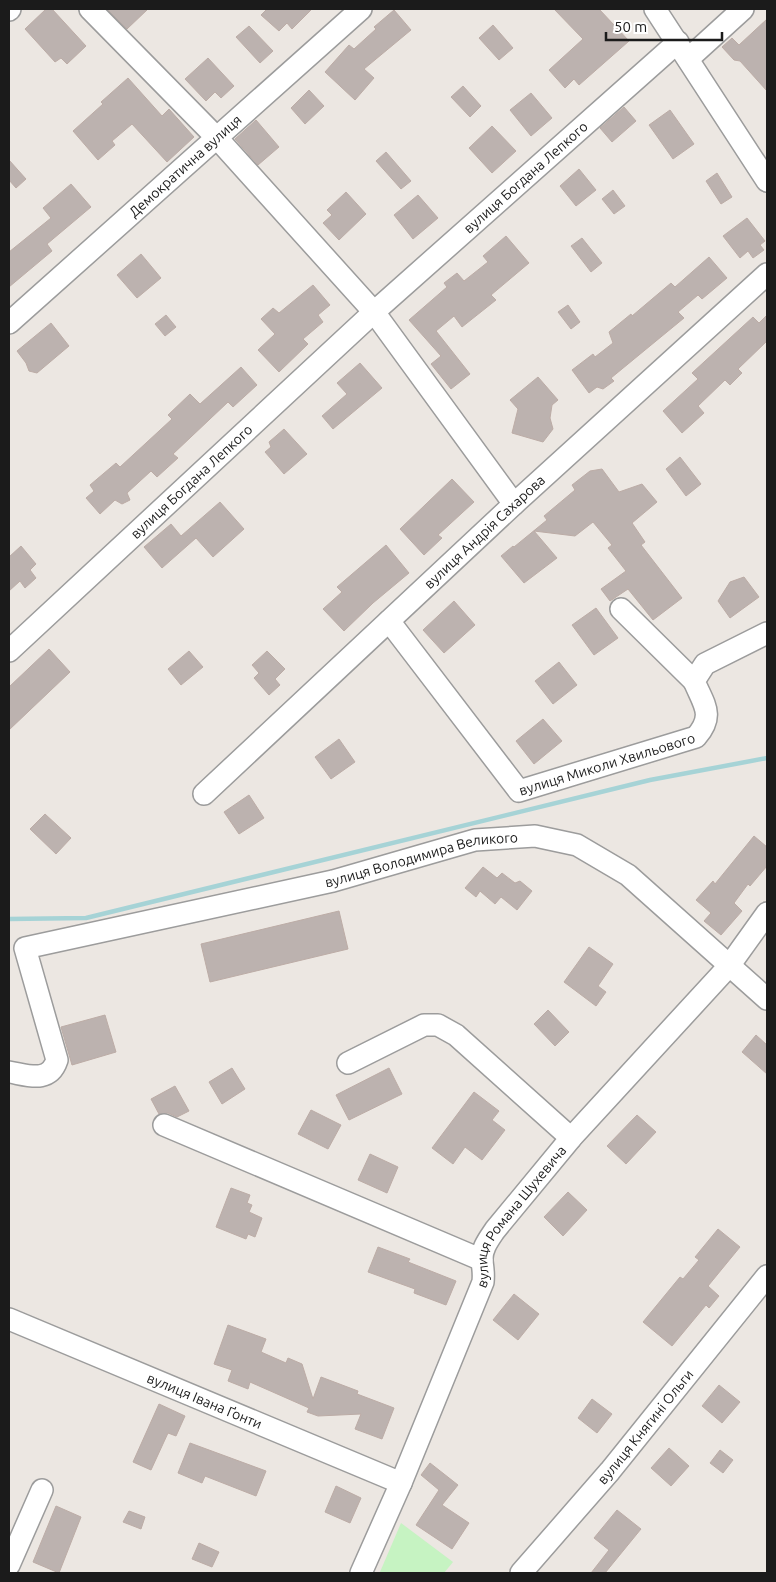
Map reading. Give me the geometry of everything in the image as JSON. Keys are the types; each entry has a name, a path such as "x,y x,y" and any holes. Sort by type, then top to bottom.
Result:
{"street":[{"path":"90,9 216,138 374,312 514,504"},
{"name":"Демократична вулиця","path":"9,323 361,9"},
{"path":"655,9 767,181"},
{"name":"вулиця Богдана Лепкого","path":"9,651 374,312 683,51 743,9"},
{"name":"вулиця Андрія Сахарова","path":"204,794 514,504 767,274"},
{"path":"621,609 694,681 705,664 767,633"},
{"name":"вулиця Миколи Хвильового","path":"389,621 519,791 696,737 705,726 707,713 694,681"},
{"name":"вулиця Володимира Великого","path":"9,1072 36,1077 47,1074 54,1067 57,1060 25,948 333,881 475,840 535,836 577,845 628,875 767,999"},
{"name":"вулиця Романа Шухевича","path":"361,1573 401,1483 483,1282 485,1271 482,1260 485,1244 571,1138 729,966 767,913"},
{"path":"348,1063 424,1025 438,1025 456,1035 571,1138"},
{"path":"164,1125 482,1260"},
{"name":"вулиця Княгині Ольги","path":"521,1573 610,1471 767,1276"},
{"name":"вулиця Івана Ґонти","path":"9,1318 401,1483"},
{"path":"9,1565 42,1490"}],"green space":[{"path":"401,1523 453,1562 444,1573 380,1572"}],"building":[{"path":"46,9 52,9 86,46 67,64 61,58 55,62 25,29"},
{"path":"107,9 148,9 127,29"},
{"path":"267,9 312,9 292,29 287,23 279,31 261,15"},
{"path":"554,9 599,9 629,41 579,85 574,79 565,88 549,70 583,39"},
{"path":"394,10 411,30 364,69 374,78 355,100 325,72 349,45 354,49 376,29 374,27"},
{"path":"767,19 767,91 740,61 734,60 722,47 732,38 739,45"},
{"path":"493,25 513,48 499,60 479,38"},
{"path":"249,26 273,51 260,63 236,37"},
{"path":"208,58 234,86 221,98 215,92 206,101 185,79"},
{"path":"128,78 162,116 169,109 194,137 167,162 132,124 112,141 115,145 98,160 73,131"},
{"path":"463,86 481,106 470,117 451,97"},
{"path":"309,90 324,106 305,124 291,108"},
{"path":"531,93 552,118 531,136 510,110"},
{"path":"624,107 636,121 612,142 600,128"},
{"path":"670,110 694,144 673,159 649,125"},
{"path":"256,120 279,147 258,165 235,139"},
{"path":"492,126 516,151 492,173 469,148"},
{"path":"386,152 411,181 401,189 376,161"},
{"path":"9,160 26,179 16,188 9,180"},
{"path":"579,169 596,190 576,206 560,186"},
{"path":"717,173 732,197 721,204 706,181"},
{"path":"71,184 91,207 47,244 52,251 9,287 9,252 51,218 43,208"},
{"path":"613,190 625,206 614,214 602,199"},
{"path":"346,192 366,214 339,240 323,223 332,215 327,210"},
{"path":"418,195 438,218 413,239 394,215"},
{"path":"747,218 765,241 760,245 764,250 753,258 748,251 740,258 723,236"},
{"path":"506,236 529,263 491,295 496,300 462,327 454,316 436,331 470,374 451,389 431,364 441,356 409,320 447,287 444,283 457,273 464,281 488,262 483,256"},
{"path":"582,238 602,263 591,272 571,246"},
{"path":"141,254 161,278 137,298 117,275"},
{"path":"709,257 727,278 702,299 698,295 678,312 684,318 611,378 614,381 603,389 597,387 589,393 572,370 593,354 595,357 613,343 609,332 631,314 632,316 671,283 675,287"},
{"path":"313,285 330,305 318,315 323,322 303,339 308,344 279,372 258,350 275,334 261,319 273,308 279,313"},
{"path":"568,305 580,322 571,329 558,312"},
{"path":"166,315 176,327 165,336 155,324"},
{"path":"767,315 767,341 738,369 742,373 730,385 725,380 698,406 704,413 682,433 663,411 698,379 692,373 753,317 759,323"},
{"path":"51,323 69,346 37,373 29,371 26,363 17,351"},
{"path":"360,363 382,388 333,429 322,416 347,394 337,383"},
{"path":"241,367 257,385 233,407 228,402 173,454 178,458 157,477 151,471 127,493 130,500 122,504 115,500 100,514 86,498 94,491 90,485 116,463 120,467 172,419 168,415 190,394 200,404"},
{"path":"538,377 558,400 552,405 550,418 553,429 543,442 512,433 518,409 510,400"},
{"path":"284,429 307,454 284,474 265,452 271,447 269,442"},
{"path":"680,457 701,484 686,496 666,469"},
{"path":"602,469 619,492 642,484 657,502 632,523 645,542 641,545 682,598 653,620 628,589 610,601 601,589 626,571 608,548 612,545 593,522 575,536 534,531 557,558 524,583 501,556 547,520 544,516 575,490 572,485 590,471"},
{"path":"452,479 474,502 438,535 442,538 424,555 400,529"},
{"path":"220,502 244,529 213,557 196,538 162,568 144,547 171,524 181,536"},
{"path":"386,545 409,573 373,603 344,631 323,609 342,592 337,587"},
{"path":"21,546 36,564 30,570 36,578 25,588 20,581 9,591 9,557"},
{"path":"744,577 759,597 730,618 718,601 730,582"},
{"path":"454,601 475,625 444,653 423,630"},
{"path":"596,608 618,638 594,655 572,625"},
{"path":"49,649 70,672 9,730 9,687"},
{"path":"189,651 203,667 181,685 168,669"},
{"path":"267,651 285,669 275,679 280,685 269,695 254,678 259,673 252,665"},
{"path":"559,662 577,685 553,704 535,681"},
{"path":"543,719 562,741 534,764 516,741"},
{"path":"339,739 355,762 331,779 315,757"},
{"path":"249,795 264,818 239,834 224,812"},
{"path":"45,814 71,838 56,854 30,829"},
{"path":"754,836 767,847 767,866 750,886 748,884 734,903 742,911 721,935 704,921 711,913 696,900 713,881 715,884"},
{"path":"483,867 497,878 502,873 515,883 520,881 532,891 517,910 501,897 495,904 480,891 476,897 465,888"},
{"path":"339,911 348,949 210,982 201,944"},
{"path":"589,947 613,964 598,986 606,992 596,1006 564,982"},
{"path":"548,1010 569,1032 555,1046 534,1024"},
{"path":"105,1015 116,1052 72,1065 61,1027"},
{"path":"756,1035 767,1045 767,1074 742,1052"},
{"path":"232,1068 245,1089 222,1104 209,1082"},
{"path":"389,1068 402,1094 349,1120 336,1095"},
{"path":"175,1086 189,1111 177,1117 168,1113 159,1114 151,1099"},
{"path":"474,1092 499,1111 492,1120 505,1130 482,1160 465,1147 453,1164 432,1148"},
{"path":"311,1110 341,1125 328,1149 298,1134"},
{"path":"637,1115 656,1132 626,1164 607,1146"},
{"path":"370,1154 398,1167 387,1193 358,1180"},
{"path":"231,1188 250,1195 247,1203 252,1205 249,1212 262,1218 255,1237 248,1234 246,1239 216,1227"},
{"path":"568,1192 587,1210 563,1236 544,1217"},
{"path":"718,1229 740,1247 708,1286 719,1296 709,1308 706,1305 672,1346 643,1322 680,1277 683,1279 699,1260 695,1257"},
{"path":"378,1247 410,1259 408,1262 456,1281 446,1305 414,1293 415,1289 368,1272"},
{"path":"514,1294 539,1314 518,1340 493,1320"},
{"path":"228,1325 266,1339 261,1352 286,1363 288,1358 302,1364 313,1399 321,1377 358,1391 357,1394 394,1408 382,1439 355,1429 361,1414 318,1416 307,1412 309,1408 250,1382 248,1389 228,1381 232,1370 214,1364"},
{"path":"719,1385 740,1402 722,1423 702,1406"},
{"path":"592,1399 612,1414 597,1433 578,1418"},
{"path":"159,1404 185,1416 176,1436 168,1433 151,1470 133,1462"},
{"path":"190,1443 266,1471 256,1496 205,1476 202,1483 178,1473"},
{"path":"669,1448 689,1466 671,1486 651,1468"},
{"path":"720,1450 733,1460 723,1473 710,1463"},
{"path":"430,1463 458,1485 442,1505 469,1523 452,1549 416,1525 439,1490 421,1475"},
{"path":"336,1486 361,1498 350,1523 325,1512"},
{"path":"56,1506 81,1517 59,1573 33,1562"},
{"path":"617,1510 641,1529 605,1573 591,1573 609,1550 594,1538"},
{"path":"129,1511 145,1517 141,1529 123,1522"},
{"path":"199,1543 219,1552 212,1567 192,1559"}],"waterway":[{"path":"9,919 86,918 650,780 767,758"}]}
